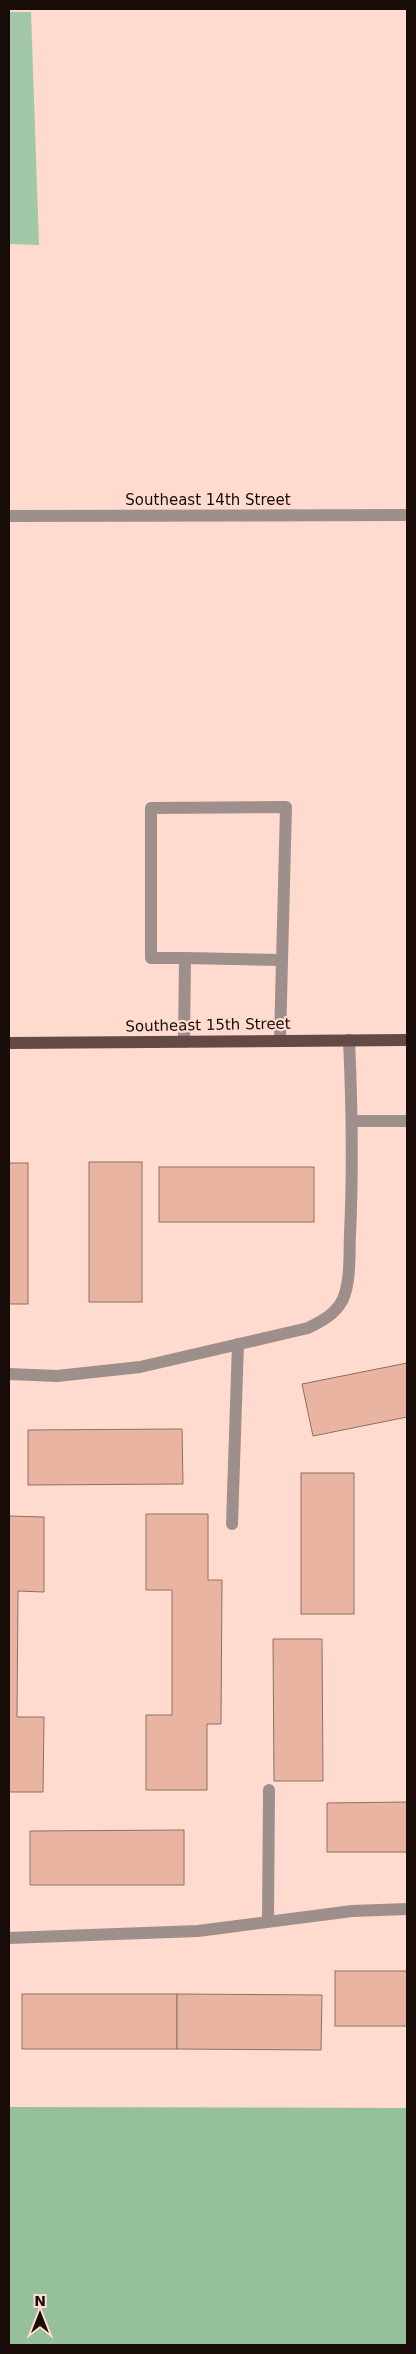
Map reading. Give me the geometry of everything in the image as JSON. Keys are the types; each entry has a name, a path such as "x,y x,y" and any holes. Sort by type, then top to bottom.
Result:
{"main road":[{"name":"Southeast 15th Street","path":"9,1043 184,1042 280,1039 407,1040"}],"street":[{"name":"Southeast 14th Street","path":"9,516 407,515"},
{"path":"280,1039 286,807 152,808 151,958 282,960"},
{"path":"184,1042 185,958"},
{"path":"9,1374 57,1376 140,1367 308,1328 325,1319 338,1308 343,1298 348,1267 352,1121 350,1040"},
{"path":"352,1121 407,1121"},
{"path":"232,1524 238,1344"},
{"path":"268,1921 269,1790"},
{"path":"9,1938 198,1931 352,1911 407,1909"}],"green space":[{"path":"9,12 31,12 39,245 9,244"},
{"path":"9,2107 407,2108 407,2345 9,2345"}],"building":[{"path":"89,1162 142,1162 142,1302 89,1302"},
{"path":"9,1163 28,1163 28,1304 9,1304"},
{"path":"159,1167 314,1167 314,1222 159,1222"},
{"path":"407,1363 407,1417 313,1436 302,1384"},
{"path":"182,1429 183,1484 28,1485 28,1430"},
{"path":"301,1473 354,1473 354,1614 301,1614"},
{"path":"146,1514 208,1514 208,1580 222,1580 221,1724 207,1724 207,1790 146,1790 146,1715 172,1715 172,1590 146,1590"},
{"path":"9,1516 44,1517 44,1592 18,1591 17,1717 44,1717 43,1792 9,1792"},
{"path":"273,1639 322,1639 323,1781 274,1781"},
{"path":"407,1802 407,1852 327,1852 327,1803"},
{"path":"184,1830 184,1885 30,1885 30,1831"},
{"path":"335,1971 407,1971 407,2026 335,2026"},
{"path":"22,1994 177,1994 177,2049 22,2049"},
{"path":"177,1994 322,1995 321,2050 177,2049"}]}
